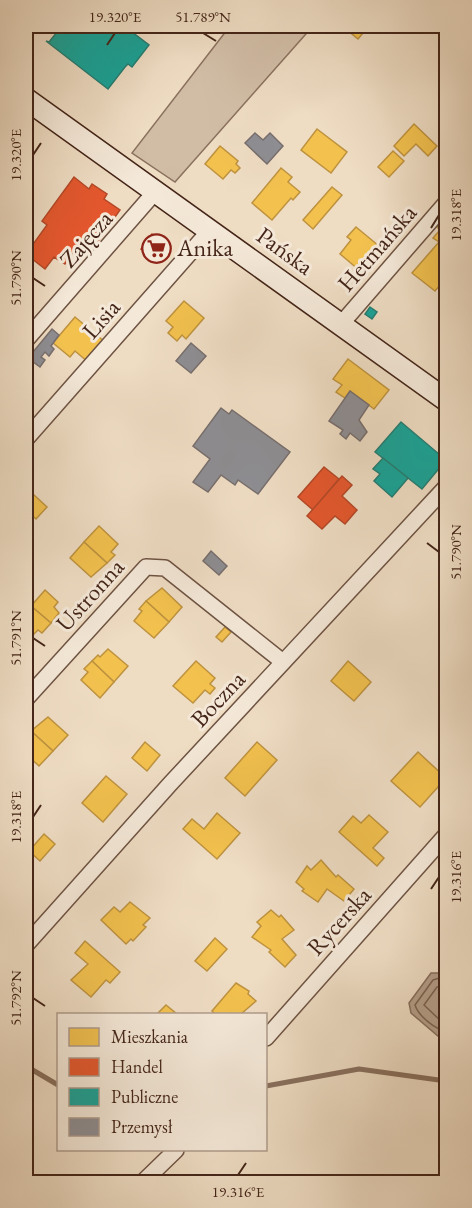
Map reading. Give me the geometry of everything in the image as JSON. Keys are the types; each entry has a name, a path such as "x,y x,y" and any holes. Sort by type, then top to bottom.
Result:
{"street":[{"name":"Pańska","path":"26,81 93,145"},
{"name":"Pańska","path":"26,99 93,145 155,192 211,229 447,400"},
{"name":"Zajęcza","path":"26,340 155,192"},
{"name":"Hetmańska","path":"342,323 447,203"},
{"name":"Lisia","path":"26,439 211,229"},
{"name":"Boczna","path":"26,945 283,662 447,487"},
{"name":"Ustronna","path":"26,699 146,567 165,568 283,662"},
{"name":"Rycerska","path":"267,1037 447,835"},
{"path":"143,1182 174,1151"}],"shaded area":[{"path":"230,26 313,26 175,182 132,153"}],"water":[{"path":"446,965 446,1036 439,1037 411,1013 409,1003 431,973 441,973"}],"building: Mieszkania":[{"path":"342,26 369,26 358,39"},
{"path":"414,124 437,146 428,156 416,144 404,156 394,146"},
{"path":"317,129 347,152 331,173 301,150"},
{"path":"220,146 238,161 236,164 240,168 235,173 231,170 223,179 205,164"},
{"path":"393,151 404,161 389,177 378,167"},
{"path":"281,168 292,177 288,182 300,192 293,200 291,198 272,220 252,203"},
{"path":"332,187 342,195 313,229 303,220"},
{"path":"446,217 446,235 437,227"},
{"path":"356,227 379,246 359,270 340,254 351,240 347,237"},
{"path":"439,231 446,238 446,265 440,273 446,278 435,291 412,273 439,242 433,238"},
{"path":"184,301 204,318 186,339 182,335 177,341 168,333 173,327 166,321"},
{"path":"75,317 105,342 88,362 75,351 70,357 53,343"},
{"path":"348,359 389,390 374,409 350,391 345,398 336,392 342,385 333,379"},
{"path":"33,494 47,507 36,519 26,510 26,502"},
{"path":"99,526 118,544 111,552 115,555 107,563 84,542"},
{"path":"84,542 107,563 91,577 70,558"},
{"path":"162,588 182,607 169,622 146,601"},
{"path":"45,590 58,602 54,607 59,613 51,623 31,606"},
{"path":"146,601 169,622 154,638 134,621 142,611 139,609"},
{"path":"31,606 51,623 42,633 38,630 34,634 26,626 26,612"},
{"path":"225,627 231,632 222,642 216,637"},
{"path":"108,649 128,666 114,682 92,661"},
{"path":"92,661 114,682 100,698 81,680 88,672 84,669"},
{"path":"196,661 215,678 210,684 215,688 210,694 205,690 193,703 173,686"},
{"path":"348,661 371,682 354,701 331,681"},
{"path":"48,717 68,735 53,751 31,731"},
{"path":"31,731 53,751 39,766 26,754 26,737"},
{"path":"145,742 160,755 147,771 132,758"},
{"path":"257,742 277,760 245,796 225,778"},
{"path":"418,752 446,778 420,807 391,781"},
{"path":"106,776 127,794 103,822 82,803"},
{"path":"217,813 240,833 217,859 183,829 192,819 204,829"},
{"path":"369,815 388,832 373,848 384,858 377,866 339,832 353,816 361,823"},
{"path":"44,834 55,844 40,861 29,851"},
{"path":"321,860 336,877 338,875 354,889 344,901 327,889 318,902 302,891 304,889 296,882 307,866 311,870"},
{"path":"130,902 150,918 143,925 146,927 133,941 131,939 126,944 101,920 114,907 120,912"},
{"path":"271,910 279,917 281,915 294,930 282,939 296,955 285,967 269,952 271,950 252,937 261,926 257,922"},
{"path":"215,938 227,949 207,971 195,961"},
{"path":"85,941 120,972 110,983 106,980 91,997 71,980 88,964 75,953"},
{"path":"236,983 249,991 248,994 256,1001 242,1013 214,1013 212,1011"},
{"path":"166,1005 176,1013 158,1013"}],"building: Handel":[{"path":"74,177 89,189 92,184 107,194 104,199 120,210 89,254 77,246 65,264 54,257 45,269 26,254 47,225 42,221"},
{"name":"Anika","path":"152,234 170,246 159,262 141,249"},
{"path":"324,467 339,479 313,510 298,497"},
{"path":"342,476 352,485 342,496 357,510 345,524 335,516 322,529 307,516"}],"building: Publiczne":[{"path":"62,26 124,26 149,45 132,67 128,64 125,67 108,89 46,41 49,42"},
{"path":"370,307 377,312 372,319 365,314"},
{"path":"401,422 446,460 422,489 375,452"},
{"path":"383,458 408,478 392,497 374,481 380,474 373,469"}],"building: Przemysł":[{"path":"255,133 263,140 270,133 283,146 267,164 245,143"},
{"path":"52,329 59,335 51,346 54,349 49,356 45,352 41,357 45,360 40,367 28,358"},
{"path":"191,343 206,356 191,373 176,361"},
{"path":"350,391 369,405 359,420 367,432 360,441 350,433 346,439 340,434 343,430 329,421"},
{"path":"221,408 229,414 232,410 290,452 258,494 238,480 235,485 221,475 208,492 193,482 210,459 193,446"},
{"path":"211,551 227,566 219,575 203,561"}],"waterway":[{"path":"26,1066 57,1084"},
{"path":"267,1086 359,1069 446,1081"}],"place":[{"name":"Anika","path":"156,248"}]}
